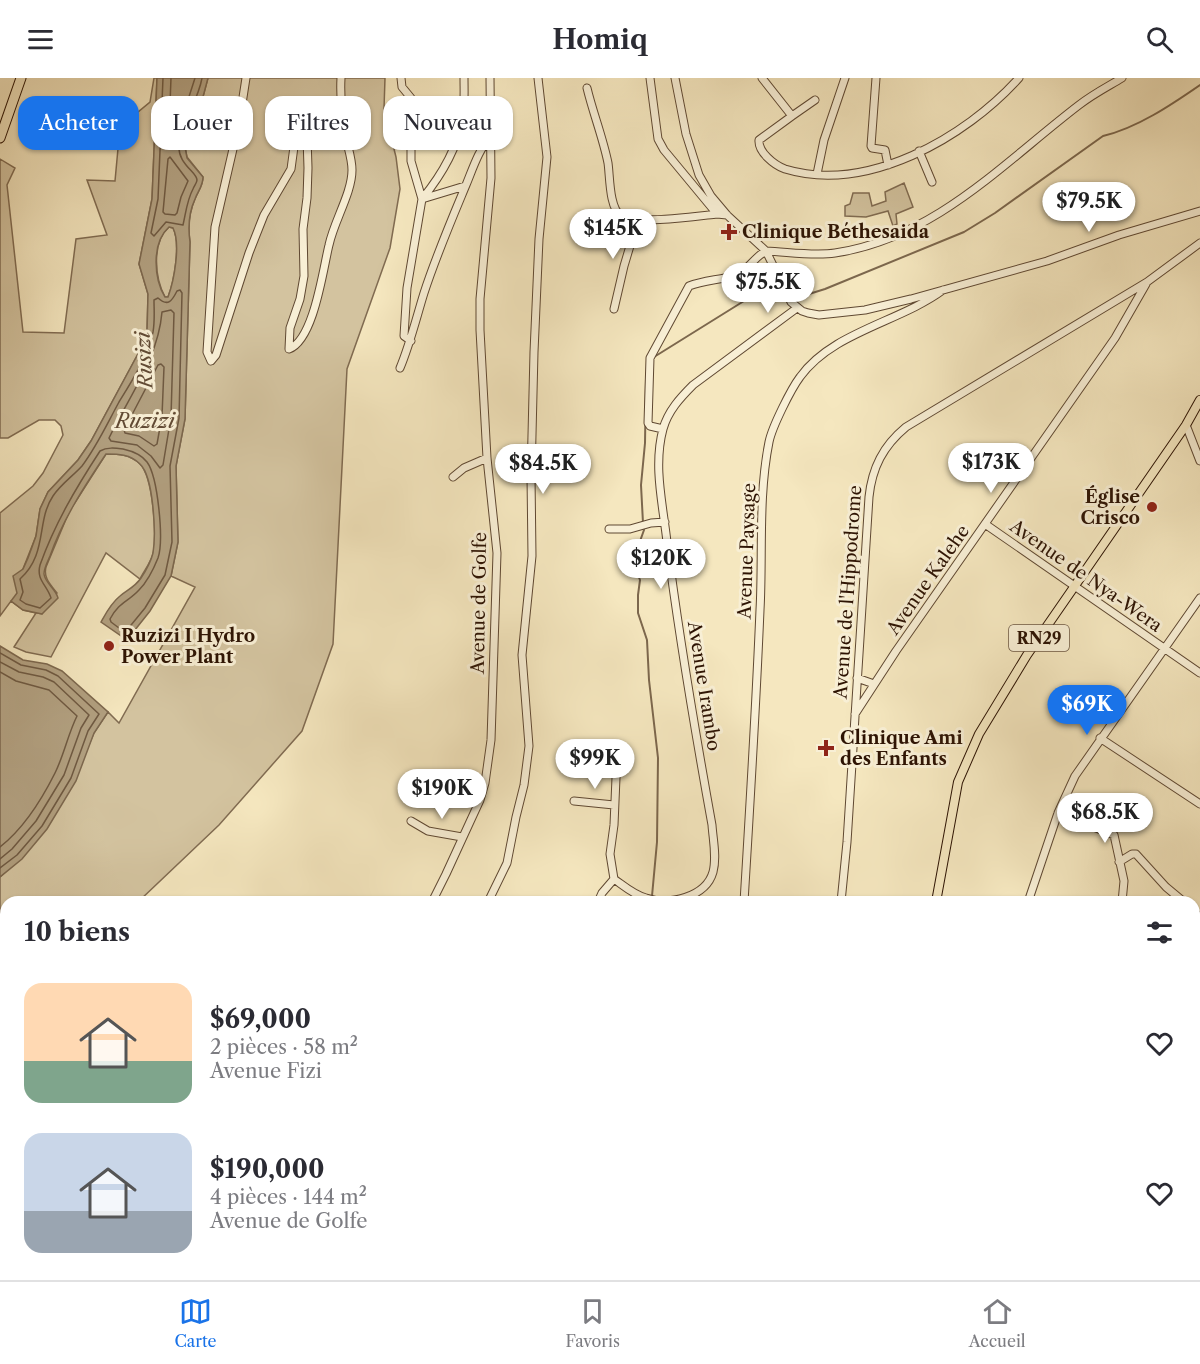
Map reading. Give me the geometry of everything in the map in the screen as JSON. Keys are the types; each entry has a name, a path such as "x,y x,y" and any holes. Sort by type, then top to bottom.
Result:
{"highway":[{"path":"0,138 21,78"}],"main road":[{"name":"RN29","path":"937,896 958,782 979,734 1027,655 1186,425 1200,400"}],"street":[{"path":"246,78 239,123 215,227 207,352 211,361 216,355 264,215 291,169 296,132 300,129 307,137 308,168 303,229 304,276 300,299 290,328 288,349 295,347 300,340 316,305 329,244 351,179 351,156 345,134 340,95 341,78"},
{"path":"401,78 402,87 411,98 411,161 422,199 405,304 404,336 411,342"},
{"path":"422,199 438,179 456,139 462,120 464,78"},
{"name":"Avenue de Golfe","path":"490,78 490,96"},
{"path":"491,896 507,863 524,785 529,746 522,655 532,556 534,352 539,239 547,157 538,78"},
{"path":"650,78 658,139 664,150 717,214"},
{"path":"675,78 686,134 699,175 711,196 727,215 766,251 785,291 797,308 808,313 819,315 865,310 943,290 1047,261 1119,235 1200,211"},
{"path":"762,78 792,116"},
{"path":"817,174 824,140 845,78"},
{"path":"876,78 871,146 885,150 888,165"},
{"path":"815,100 761,138 758,143 770,160 779,167 817,174 861,172 888,165 954,134 970,124 1019,78"},
{"path":"663,429 650,426 648,423 650,360 689,286 736,275 747,269 759,254 766,251 832,253 849,250 886,238 934,218 1032,145 1078,105 1120,78"},
{"path":"587,88 608,164 615,207 622,217 638,219 727,215"},
{"path":"400,368 411,342 434,264 482,150"},
{"name":"Avenue de Golfe","path":"435,896 480,800 485,783 492,723 498,570 487,458 480,299 491,150"},
{"path":"919,151 932,182"},
{"path":"422,199 465,186"},
{"path":"614,309 638,219"},
{"name":"Avenue de l'Hippodrome","path":"842,896 871,479 885,448 906,427 1147,282 1200,243"},
{"name":"Avenue Kalehe","path":"854,716 1115,339 1147,282"},
{"name":"Avenue Paysage","path":"744,896 760,610 763,493 770,440 777,420 800,377 824,354 868,329 921,304 943,290"},
{"name":"Avenue Irambo","path":"695,896 710,880 713,871 713,837 675,609 658,468 663,429 674,405 693,385 797,308"},
{"path":"1186,425 1200,461"},
{"path":"453,477 464,468 487,458"},
{"path":"609,529 630,529 665,522"},
{"name":"Avenue de Nya-Wera","path":"985,524 1200,673"},
{"path":"1030,896 1058,813 1075,776 1200,598"},
{"path":"857,678 874,684"},
{"path":"1100,738 1200,804"},
{"path":"601,896 614,879 610,854 614,825 617,754"},
{"path":"574,801 614,805"},
{"path":"1058,813 1114,835 1124,881 1123,896"},
{"path":"411,821 428,831 462,837"},
{"path":"1119,862 1136,854 1177,896"},
{"name":"Avenue Irambo","path":"614,879 640,896"}],"shaded area":[{"path":"154,78 157,78 156,96 151,96"},
{"path":"208,78 385,78 383,150 394,150 400,189 390,248 347,369 333,644 302,731 219,825 144,896 0,896 0,877 85,754 94,733 108,712 119,723 195,587 171,576 178,542 176,466 185,419 189,231 193,204 203,177 187,157 186,150 253,150 253,96 203,96"},
{"path":"151,96 151,150 154,150 152,199 139,264 148,294 147,332 139,352 91,441 78,460 48,492 40,509 36,536 23,569 23,610 11,601 0,616 0,513 33,486 43,473 63,435 61,426 55,420 39,420 8,438 0,438 0,159 15,168 7,185 23,332 64,333 76,239 107,235 87,180 115,181 118,150 139,150 139,111 150,102"},
{"path":"904,183 913,207 896,214 897,224 893,226 888,211 866,217 845,216 845,206 850,204 853,193 869,193 872,206 886,201 885,192"},
{"path":"169,227 173,228 177,253 170,290 168,297 165,297 156,261 159,242"},
{"path":"106,454 124,455 140,464 151,493 154,545 153,554 140,579 106,553 51,657 14,647 36,613 23,610 42,614 57,593 47,578 46,567 69,512"}],"water":[{"name":"Ruzizi","path":"157,78 208,78 203,96 156,96"},
{"name":"Ruzizi","path":"154,150 186,150 187,158 203,177 193,204 189,231 185,419 176,466 178,542 171,576 150,611 127,640 101,622 114,602 143,576 153,553 154,533 151,493 145,471 140,464 128,456 106,454 61,529 44,574 58,598 42,614 23,610 11,601 17,593 13,576 23,569 28,558 36,536 40,509 48,492 78,460 91,441 139,352 147,332 148,294 139,264 152,199","holes":["169,227 173,228 176,262 168,297 165,297 158,281 157,251 159,242"]},
{"path":"0,646 23,660 47,664 62,671 108,712 94,733 76,781 47,829 22,859 0,877"}],"waterway":[{"path":"793,299 825,289 964,232 995,213 1103,136 1141,122 1200,85"},
{"path":"654,357 752,296"},
{"path":"643,523 641,485 645,443 646,379"},
{"path":"644,530 639,544 636,570 640,580 638,613 647,640 658,758 657,842 652,896"}],"place":[{"name":"Clinique Béthesaida","path":"729,232"},
{"name":"Église Crisco","path":"1152,507"},
{"name":"Ruzizi I Hydro Power Plant","path":"109,646"},
{"name":"Clinique Ami des Enfants","path":"826,748"}],"water label":[{"name":"Rusizi","path":"144,360"}]}
